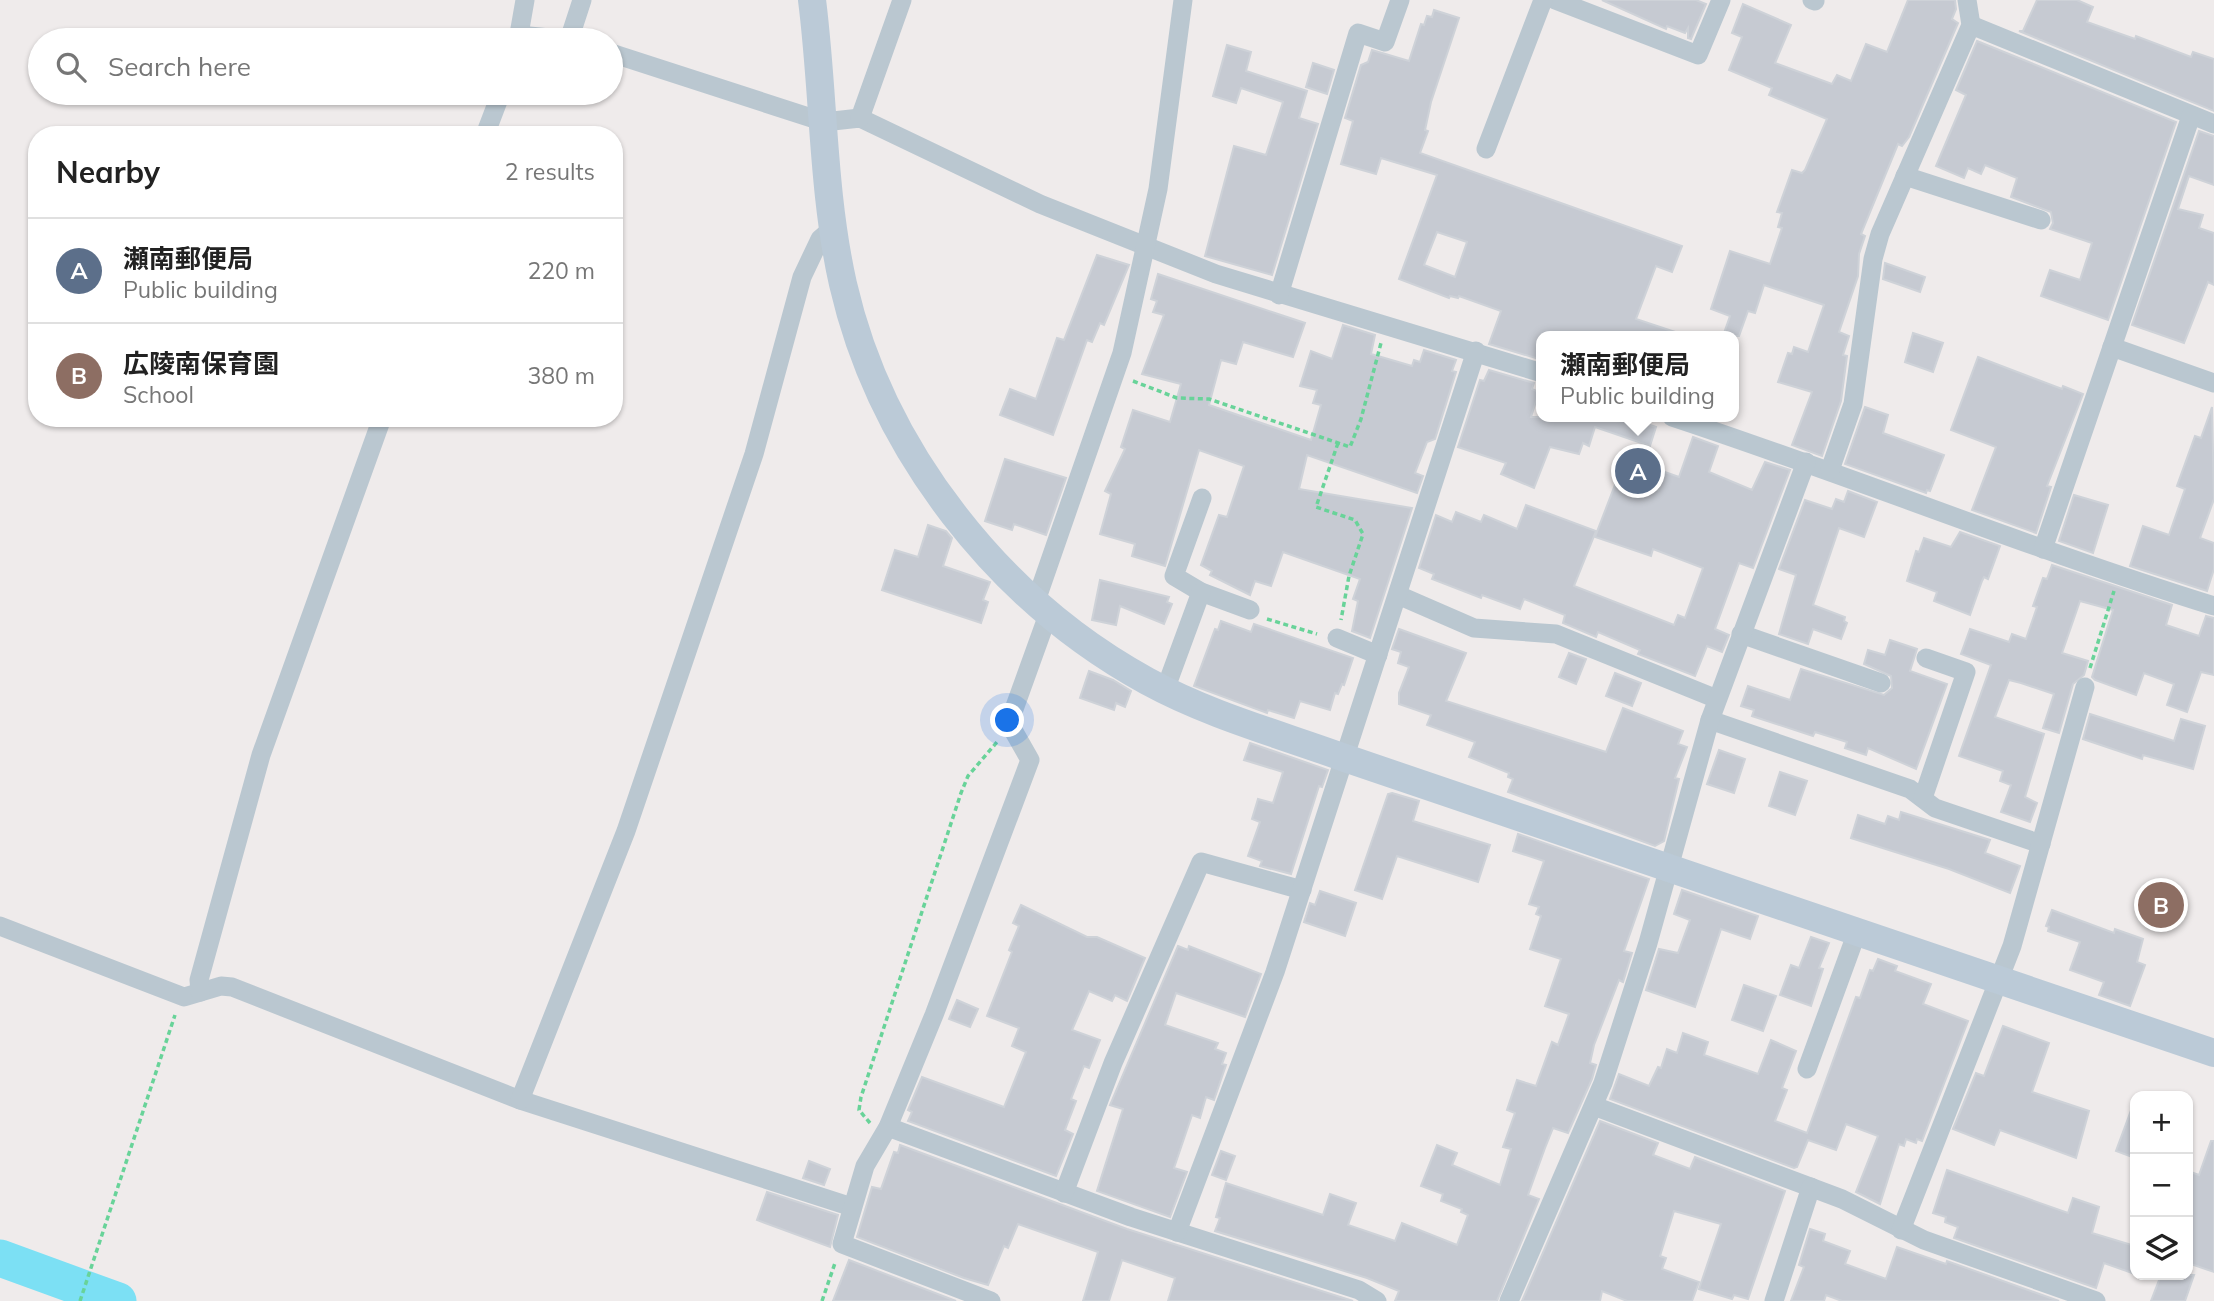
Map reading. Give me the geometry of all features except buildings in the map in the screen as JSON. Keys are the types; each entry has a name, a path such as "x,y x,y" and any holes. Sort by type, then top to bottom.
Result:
{"street":[{"path":"520,28 525,0"},
{"path":"574,28 582,0"},
{"path":"812,0 833,228 844,287 867,359 901,433 967,531 1043,606 1117,663 1166,690 1345,758 2214,1053"},
{"path":"860,118 902,0"},
{"path":"991,1301 842,1244 865,1166 885,1132 980,898 1030,760 1009,723 1130,320 1158,189 1183,0"},
{"path":"1279,295 1358,33 1385,42 1400,0"},
{"path":"1486,149 1543,0"},
{"path":"1555,0 1698,55 1721,0"},
{"path":"1830,470 1853,404 1873,259 1905,176 1971,25 1967,0"},
{"path":"1971,25 2214,124"},
{"path":"623,57 824,122 860,118 1040,204 1145,248 1279,295 1385,324 1536,371"},
{"path":"488,126 496,105"},
{"path":"2043,549 2191,116"},
{"path":"1905,176 2041,220"},
{"path":"520,1100 626,831 754,454 802,277 820,239 833,228"},
{"path":"2112,347 2214,383"},
{"path":"1177,1232 1264,1004 1476,351"},
{"path":"1687,422 1806,461 2119,576 2214,604"},
{"path":"192,995 200,981 261,755 379,427"},
{"path":"1509,1301 1594,1106 1637,982 1710,720 1806,461"},
{"path":"1202,498 1174,576 1201,592 1250,610"},
{"path":"1166,690 1201,592"},
{"path":"1398,595 1474,628 1556,634 1717,699"},
{"path":"1741,634 1881,682"},
{"path":"1337,638 1378,655"},
{"path":"1923,798 1966,671 1926,658"},
{"path":"1901,1230 2000,981 2085,687"},
{"path":"1710,720 1910,789 1935,808 2041,844"},
{"path":"1065,1193 1113,1063 1201,862 1302,890"},
{"path":"0,926 192,995 221,986 232,986 520,1100 852,1207"},
{"path":"1807,1069 1857,932"},
{"path":"1594,1106 1811,1187 1868,1211 1901,1230 2096,1301"},
{"path":"885,1132 1177,1232 1359,1290 1377,1301"},
{"path":"1774,1301 1811,1187"}],"path":[{"path":"1115,374 1177,398 1209,399 1350,447 1361,419 1385,324"},
{"path":"1250,610 1263,618 1296,629 1337,638 1349,576 1363,534 1355,520 1316,507 1338,443"},
{"path":"2085,687 2119,576"},
{"path":"885,1132 859,1110 867,1077 961,793 968,776 1003,736 1009,723"},
{"path":"80,1301 172,1023 192,995"},
{"path":"822,1301 842,1244"}],"waterway":[{"path":"0,1258 118,1301"}],"place":[{"name":"瀬南郵便局","path":"1638,471"},
{"name":"広陵南保育園","path":"2161,905"}]}
